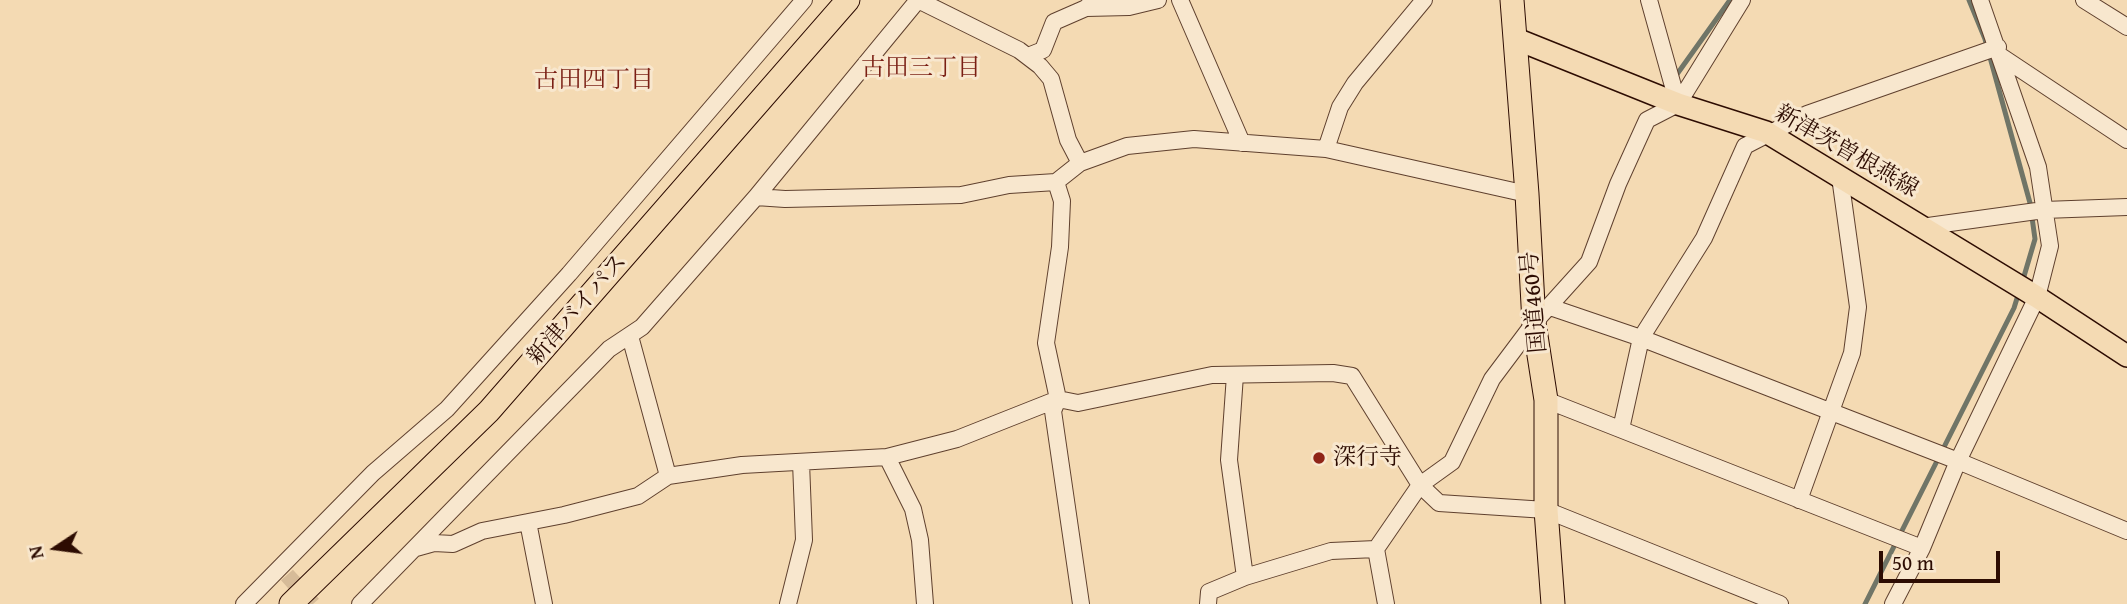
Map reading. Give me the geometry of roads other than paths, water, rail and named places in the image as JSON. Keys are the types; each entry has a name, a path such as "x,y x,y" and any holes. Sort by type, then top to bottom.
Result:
{"highway":[{"name":"新津バイパス","path":"291,604 489,411 848,0"},
{"name":"国道460号","path":"1512,0 1527,194 1542,315 1546,400 1546,510 1553,604"}],"main road":[{"name":"新津茨曽根燕線","path":"1516,39 1678,104 1766,132 2034,295 2127,356"}],"street":[{"path":"244,604 283,571 373,473 447,409 569,274 804,0"},
{"path":"360,604 609,349 642,327 756,197 918,0 1028,56 1051,79 1068,140 1080,163"},
{"path":"1028,56 1043,50 1054,22 1090,4 1129,7 1158,0"},
{"path":"1180,0 1242,143"},
{"path":"1326,149 1340,107 1355,83 1424,0"},
{"path":"1649,0 1678,104"},
{"path":"1386,604 1376,549 1420,485 1452,462 1492,379 1542,315 1589,262 1618,184 1647,120 1678,104 1742,0"},
{"path":"1893,604 1922,548 1958,461 2034,295 2050,246 2038,167 1980,0"},
{"path":"2084,0 2127,27"},
{"path":"1621,429 1641,338 1704,238 1745,146 1766,132 1807,114 2000,52"},
{"path":"2000,52 2127,140"},
{"path":"756,197 785,199 961,195 1009,185 1056,182 1080,163 1127,146 1194,139 1326,149 1527,194"},
{"path":"1799,500 1852,353 1858,307 1840,177"},
{"path":"1056,182 1062,201 1060,247 1046,343 1058,399 1053,411 1081,604"},
{"path":"1921,227 2043,210 2127,207"},
{"path":"1542,315 1641,338 1958,461 2127,531"},
{"path":"630,336 668,476"},
{"path":"416,548 434,543 453,544 482,531 638,496 668,476 742,466 887,457 957,439 1058,399 1078,403 1212,375 1333,373 1352,376 1420,485 1439,503 1546,510 1780,604"},
{"path":"1235,375 1229,460 1245,577"},
{"path":"1546,400 1922,548"},
{"path":"887,457 913,509 920,540 925,604"},
{"path":"788,604 804,540 802,462"},
{"path":"527,522 544,604"},
{"path":"1208,604 1209,592 1245,577 1331,551 1376,549"}],"waterway":[{"path":"1675,77 1730,0"},
{"path":"1969,0 1985,39 2030,203 2035,239 2022,283"},
{"path":"1865,604 2014,308 2019,292"}],"tunnel":[{"path":"287,575 313,604"}],"place":[{"name":"深行寺","path":"1319,458"}],"district":[{"name":"古田三丁目","path":"921,69"},
{"name":"古田四丁目","path":"594,81"}]}
